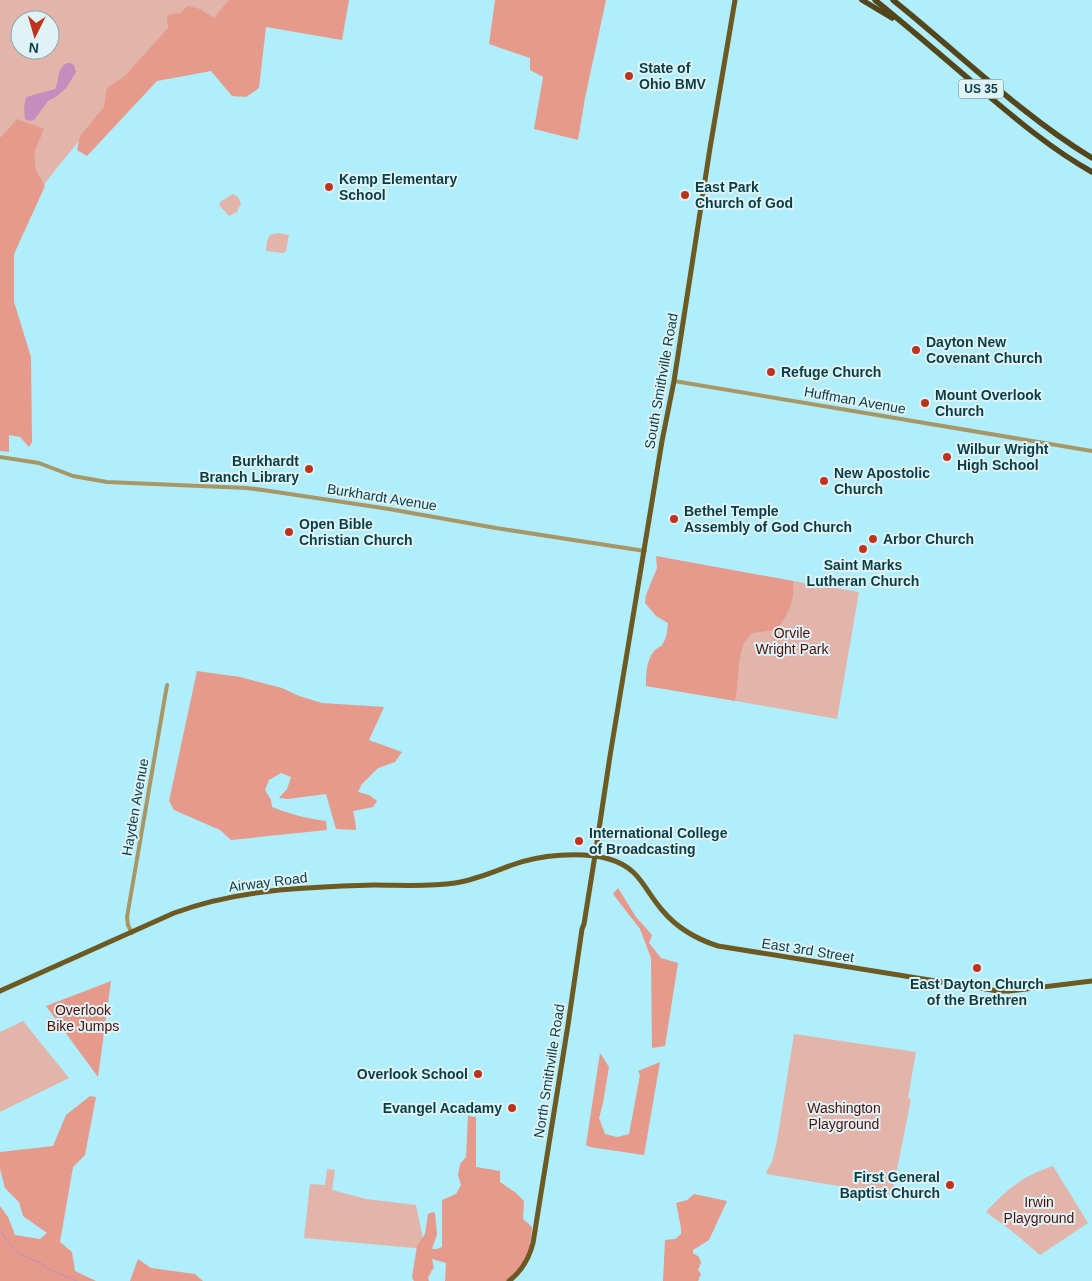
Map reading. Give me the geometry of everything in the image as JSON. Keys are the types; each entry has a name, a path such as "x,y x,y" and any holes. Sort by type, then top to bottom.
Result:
{"highway":[{"path":"862,0 908,27"},
{"name":"US 35","path":"875,0 1023,125 1074,162 1092,172"},
{"name":"US 35","path":"894,0 1040,123 1092,158"}],"main road":[{"name":"South Smithville Road","path":"595,856 608,767 662,440 674,382 735,0"},
{"name":"Airway Road","path":"0,992 185,909 218,900 242,895 311,888 453,884 477,879 528,860 554,856"},
{"name":"East 3rd Street","path":"554,856 595,856 611,859 625,866 642,882 660,908 675,923 692,935 718,946 998,991 1092,981"},
{"name":"North Smithville Road","path":"509,1281 525,1264 534,1243 595,856"}],"street":[{"name":"Huffman Avenue","path":"674,382 1092,451"},
{"name":"Burkhardt Avenue","path":"0,457 38,464 82,478 114,483 247,488 396,510 644,551"},
{"name":"Hayden Avenue","path":"132,933 127,917 167,684"}],"green space":[{"path":"0,0 249,0 127,83 0,241"},
{"path":"229,0 349,0 342,40 266,27 259,88 246,97 232,96 211,71 157,81 87,156 77,150 80,136 104,107 107,88 125,76 168,28 167,15 180,13 188,6 200,9 214,18"},
{"path":"495,0 606,0 578,140 534,129 543,77 530,70 530,58 489,44"},
{"path":"17,119 44,129 34,153 36,171 45,186 14,254 14,302 31,357 32,442 29,447 20,437 9,435 9,452 0,451 0,138"},
{"path":"233,194 238,197 241,203 237,212 229,216 219,205 220,202"},
{"path":"278,233 289,235 286,251 283,253 266,251 270,235"},
{"path":"656,556 793,581 793,595 790,607 776,630 752,633 744,643 740,656 735,701 646,686 646,672 649,659 664,641 668,623 656,616 645,603 646,595 657,568"},
{"name":"Orvile Wright Park","path":"745,573 859,592 837,719 725,699"},
{"path":"197,671 240,677 282,688 299,696 322,703 384,707 369,740 402,752 395,762 378,768 362,784 358,792 369,795 377,801 373,807 353,811 356,830 336,829 326,794 288,799 279,798 287,789 291,777 281,773 269,780 265,790 271,800 272,807 299,816 326,821 327,830 231,840 220,830 174,810 169,801"},
{"path":"618,888 636,917 652,935 649,943 661,958 678,963 665,1046 652,1048 651,958 640,929 613,894"},
{"name":"Overlook Bike Jumps","path":"111,981 98,1077 46,1006"},
{"path":"23,1021 69,1078 0,1112 0,1032"},
{"name":"Washington Playground","path":"794,1034 916,1052 908,1098 911,1099 892,1195 767,1174 766,1172 772,1162 777,1141"},
{"path":"600,1053 609,1067 599,1118 605,1134 617,1137 629,1134 640,1075 638,1071 660,1062 644,1155 586,1145"},
{"path":"90,1096 96,1097 85,1155 73,1167 60,1242 72,1252 75,1271 96,1281 0,1281 0,1206 8,1217 15,1235 40,1239 47,1233 23,1216 19,1202 5,1188 0,1169 0,1152 53,1146 66,1115"},
{"path":"468,1116 476,1117 476,1167 500,1171 500,1182 524,1201 523,1219 532,1227 529,1256 508,1281 445,1281 446,1263 432,1259 434,1268 428,1278 429,1281 414,1281 412,1277 417,1246 425,1234 428,1214 433,1212 435,1213 437,1234 432,1249 442,1247 442,1200 456,1194 461,1185 458,1175 460,1164 466,1157"},
{"name":"Irwin Playground","path":"1053,1166 1088,1223 1040,1255 986,1212 1016,1184 1033,1174"},
{"path":"327,1169 335,1170 332,1190 366,1199 416,1205 425,1249 304,1238 310,1184 325,1185"},
{"path":"694,1194 727,1201 709,1240 693,1250 693,1253 699,1257 701,1263 698,1270 701,1274 698,1281 663,1281 665,1240 675,1239 681,1234 676,1203 687,1200"},
{"path":"138,1259 151,1268 195,1274 203,1281 130,1281"}],"shaded area":[{"path":"67,63 74,65 76,72 66,88 48,101 34,120 25,119 26,97 55,89 61,68"}],"waterway":[{"path":"0,1230 7,1241 21,1255 77,1281"}],"place":[{"name":"State of Ohio BMV","path":"629,76"},
{"name":"Kemp Elementary School","path":"329,187"},
{"name":"East Park Church of God","path":"685,195"},
{"name":"Dayton New Covenant Church","path":"916,350"},
{"name":"Refuge Church","path":"771,372"},
{"name":"Mount Overlook Church","path":"925,403"},
{"name":"Wilbur Wright High School","path":"947,457"},
{"name":"Burkhardt Branch Library","path":"309,469"},
{"name":"New Apostolic Church","path":"824,481"},
{"name":"Bethel Temple Assembly of God Church","path":"674,519"},
{"name":"Open Bible Christian Church","path":"289,532"},
{"name":"Arbor Church","path":"873,539"},
{"name":"Saint Marks Lutheran Church","path":"863,549"},
{"name":"International College of Broadcasting","path":"579,841"},
{"name":"East Dayton Church of the Brethren","path":"977,968"},
{"name":"Overlook School","path":"478,1074"},
{"name":"Evangel Acadamy","path":"512,1108"},
{"name":"First General Baptist Church","path":"950,1185"}]}
